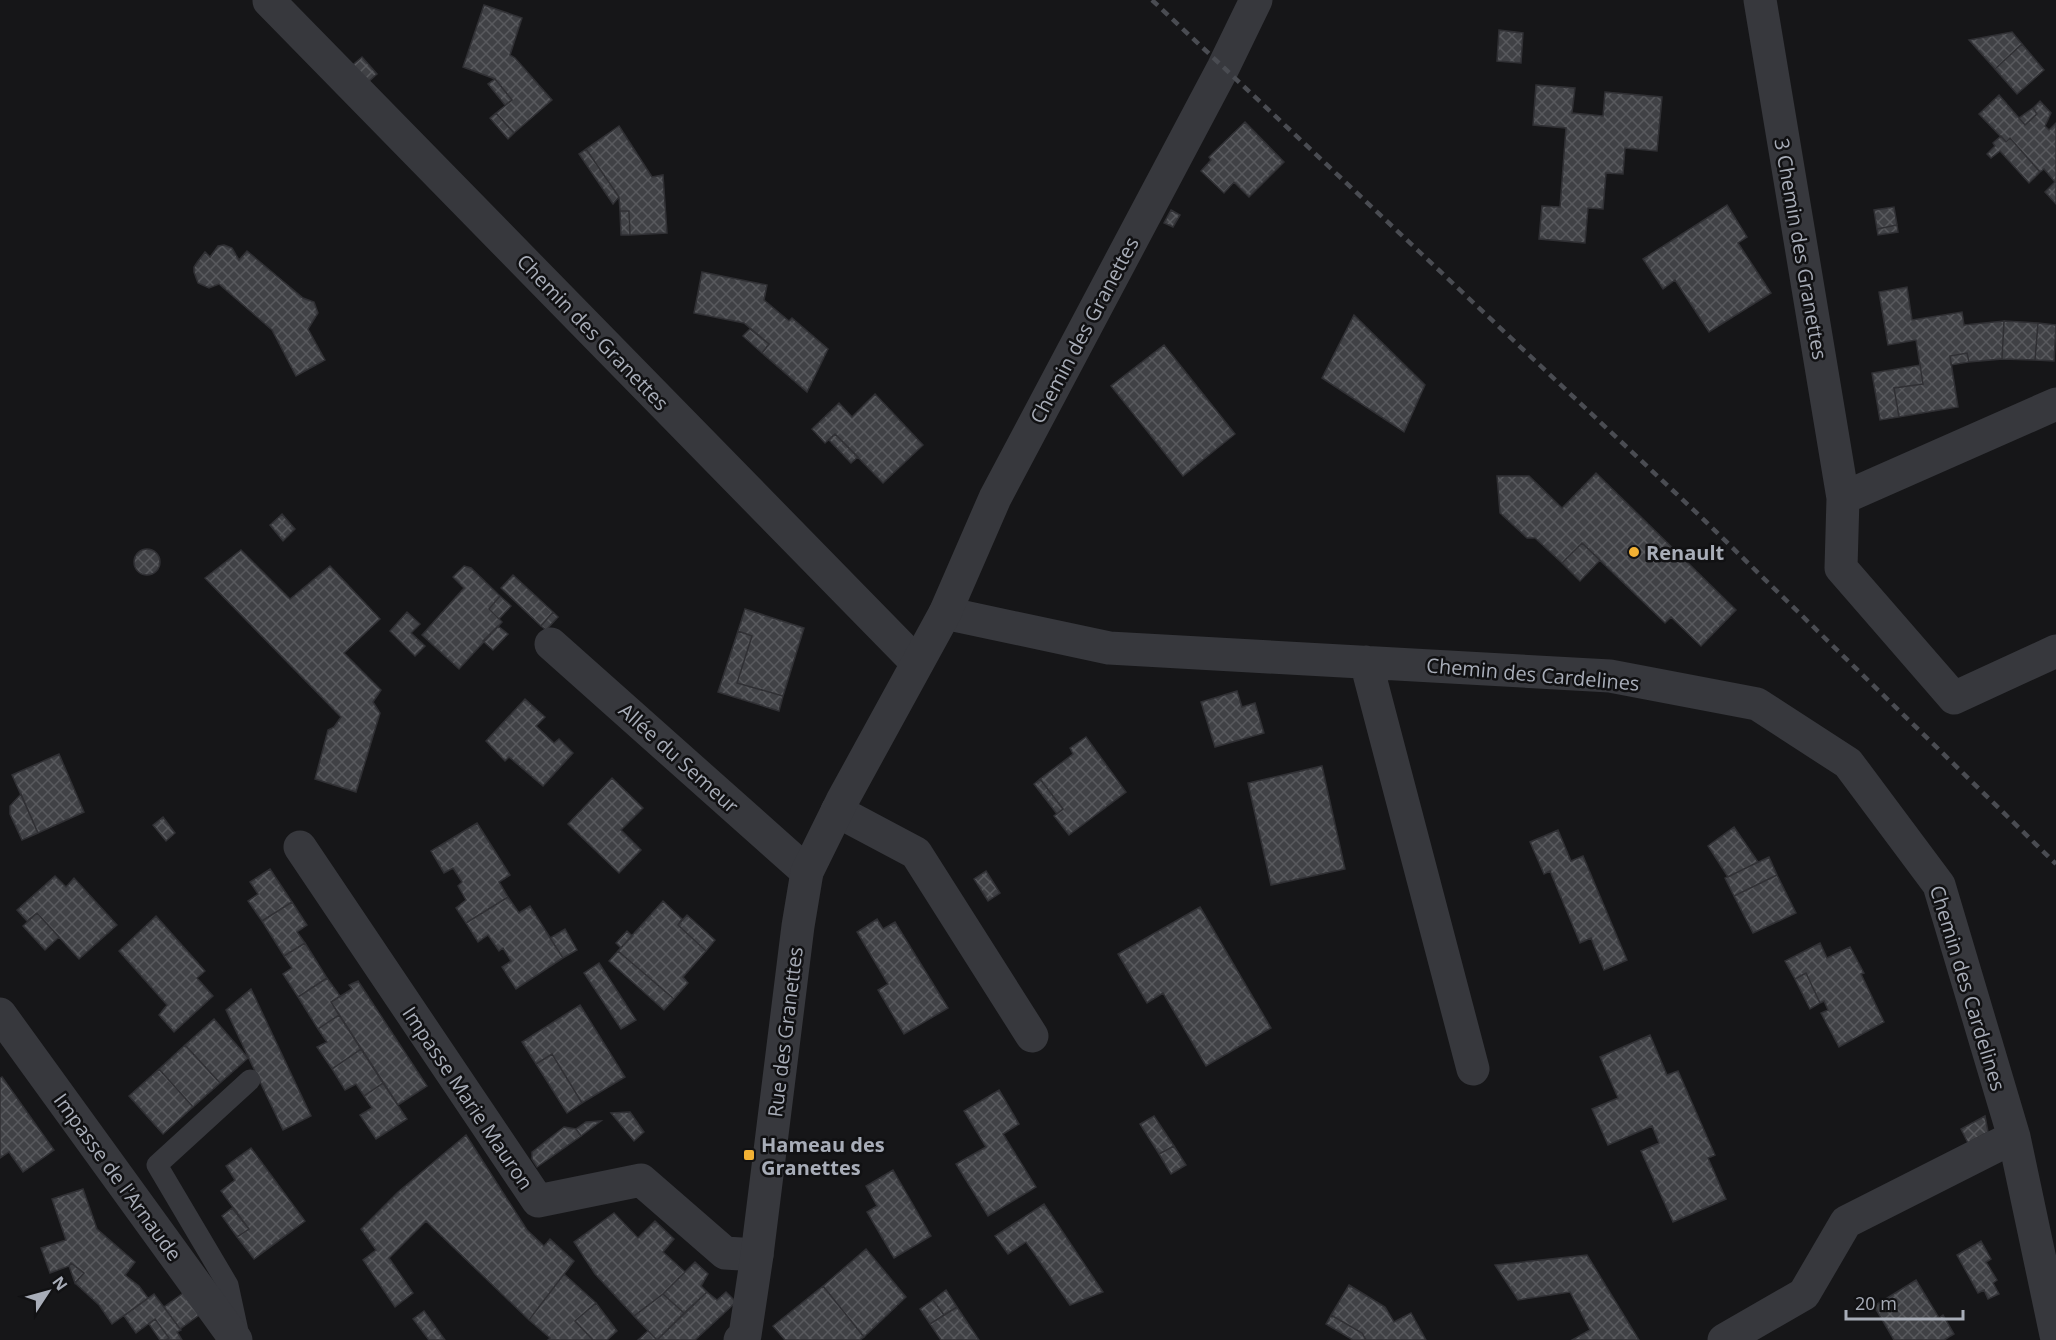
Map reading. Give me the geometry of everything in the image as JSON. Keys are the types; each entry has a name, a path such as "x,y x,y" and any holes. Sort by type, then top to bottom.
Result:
{"street":[{"name":"Chemin des Granettes","path":"839,806 945,613 995,498 1223,68 1256,0"},
{"name":"3 Chemin des Granettes","path":"1760,0 1843,498 1841,568 1954,698 2056,651"},
{"name":"Chemin des Granettes","path":"269,1 917,663"},
{"path":"1843,498 2056,404"},
{"name":"Chemin des Cardelines","path":"945,613 1109,648 1610,676 1757,704 1848,763 1939,885 2014,1137 2056,1335"},
{"name":"Allée du Semeur","path":"552,644 807,872"},
{"path":"1366,662 1473,1069"},
{"path":"839,806 916,853 1032,1036"},
{"name":"Rue des Granettes","path":"744,1338 807,872 839,806"},
{"name":"Impasse Marie Mauron","path":"300,847 538,1202 641,1180 725,1253 757,1255"},
{"name":"Impasse de l'Arnaude","path":"0,1014 238,1340"},
{"path":"1724,1340 1804,1294 1846,1222 2014,1137"}],"lane":[{"path":"238,1340 228,1285 157,1165 250,1080"}],"building":[{"path":"484,5 522,18 510,55 552,100 514,133 496,113 512,100 495,79 463,67"},
{"path":"1499,30 1523,33 1521,63 1497,61"},
{"path":"2012,32 2022,44 1995,69 1969,40"},
{"path":"2022,44 2044,70 2017,94 1995,69"},
{"path":"362,57 377,74 366,84 349,68"},
{"path":"495,79 512,100 505,105 488,84"},
{"path":"1536,85 1575,88 1572,113 1603,116 1605,92 1662,97 1657,151 1625,148 1623,174 1606,173 1603,209 1588,208 1585,243 1539,239 1542,206 1560,207 1566,128 1533,125"},
{"path":"1999,95 2025,125 2037,114 2033,108 2040,101 2051,113 2045,126 2049,130 2056,123 2056,204 2045,192 2055,182 2044,169 2040,172 2010,138 2006,142 1979,114"},
{"path":"2033,108 2037,114 2025,125 2019,118"},
{"path":"496,113 514,133 508,139 490,118"},
{"path":"1245,122 1284,162 1249,197 1234,182 1224,193 1201,171 1211,160 1209,157"},
{"path":"619,126 652,177 663,175 667,233 630,235 629,211 620,211 619,197 586,149"},
{"path":"2001,136 2006,142 2010,138 2040,172 2029,183 2000,151 1991,158 1987,154 1995,146 1993,143"},
{"path":"586,149 619,197 613,204 579,154"},
{"path":"1727,205 1747,237 1738,243 1771,293 1709,332 1675,280 1663,289 1643,259"},
{"path":"1894,207 1897,225 1877,229 1874,210"},
{"path":"1171,210 1180,215 1173,227 1164,223"},
{"path":"620,211 629,211 630,235 621,235"},
{"path":"1897,225 1898,232 1878,235 1877,229"},
{"path":"224,245 232,248 239,260 247,251 303,298 314,302 318,313 308,329 325,360 296,376 272,330 219,284 209,288 198,283 194,267 198,261 205,252 210,257 218,246"},
{"path":"702,272 767,285 764,300 789,321 792,318 828,349 807,392 762,353 769,344 744,323 694,313"},
{"path":"1907,287 1912,320 1962,312 1964,325 2004,321 2002,359 1969,362 1967,353 1950,356 1958,407 1899,417 1894,388 1923,384 1916,340 1888,345 1879,292"},
{"path":"1354,315 1425,385 1404,432 1322,378"},
{"path":"2004,321 2038,323 2035,360 2002,359"},
{"path":"2038,323 2056,325 2054,361 2035,360"},
{"path":"750,329 769,344 762,353 743,336"},
{"path":"1164,345 1235,434 1183,476 1111,386"},
{"path":"1967,353 1969,362 1951,365 1950,356"},
{"path":"1920,365 1923,384 1894,388 1899,417 1880,420 1872,373"},
{"path":"875,394 923,445 883,483 835,434 825,443 812,429 839,403 852,417"},
{"path":"835,434 858,457 851,463 829,440"},
{"name":"Renault","path":"1596,473 1736,610 1701,646 1671,617 1665,623 1582,543 1562,563 1535,538 1527,538 1500,513 1497,476 1529,476 1562,508"},
{"path":"282,514 295,529 283,541 270,525"},
{"path":"1582,543 1600,560 1580,581 1562,563"},
{"path":"147,549 156,553 160,562 156,571 147,575 138,571 134,562 138,553"},
{"path":"241,550 290,599 330,566 380,619 344,653 381,690 373,702 380,713 356,792 315,779 328,730 334,727 341,717 205,578"},
{"path":"464,566 471,568 500,596 489,609 502,622 459,669 422,635 464,588 453,577"},
{"path":"513,575 553,612 541,626 501,588"},
{"path":"500,596 511,606 499,619 489,609"},
{"path":"745,609 804,628 783,696 737,683 752,636 738,631"},
{"path":"407,612 420,624 411,633 425,646 415,656 390,631"},
{"path":"553,612 558,617 546,630 541,626"},
{"path":"498,626 508,634 493,650 483,641"},
{"path":"738,631 752,636 737,683 783,696 779,711 718,692"},
{"path":"1237,691 1242,707 1255,703 1264,733 1215,747 1201,702"},
{"path":"525,699 545,717 536,726 554,743 559,739 573,753 543,786 509,757 505,761 486,741"},
{"path":"1086,737 1126,792 1069,835 1054,816 1063,809 1040,779 1073,754 1070,748"},
{"path":"59,754 84,812 38,833 12,775"},
{"path":"1322,766 1345,869 1271,885 1248,783"},
{"path":"612,778 643,808 621,830 641,850 619,873 568,824"},
{"path":"1040,779 1063,809 1057,814 1034,784"},
{"path":"21,794 38,833 22,840 10,814 10,806"},
{"path":"163,817 175,833 166,841 153,825"},
{"path":"477,823 510,875 499,882 508,897 466,923 456,908 466,900 458,886 462,882 453,868 444,873 431,851"},
{"path":"1734,827 1758,862 1728,877 1708,846"},
{"path":"1558,830 1571,861 1583,856 1627,960 1604,970 1591,938 1580,943 1550,871 1544,874 1530,842"},
{"path":"1769,857 1777,875 1734,896 1725,878"},
{"path":"270,869 292,902 262,921 248,901 258,894 250,882"},
{"path":"986,871 1000,893 988,901 974,879"},
{"path":"1777,875 1796,913 1753,933 1734,896"},
{"path":"55,876 66,887 74,878 117,925 79,959 37,913 27,921 17,910"},
{"path":"508,897 519,913 530,906 563,958 516,989 502,967 511,961 503,948 499,951 488,935 478,942 466,923"},
{"path":"663,901 682,919 678,925 706,951 683,977 688,983 674,999 618,951"},
{"path":"292,902 307,925 297,932 305,943 284,956 262,921"},
{"path":"1200,907 1271,1028 1206,1066 1163,993 1147,1003 1118,954"},
{"path":"37,913 59,937 45,950 23,926"},
{"path":"687,915 715,940 706,951 678,925"},
{"path":"156,916 205,971 197,978 213,996 174,1032 159,1015 167,1005 119,951"},
{"path":"877,919 883,929 895,922 948,1008 904,1034 878,990 888,984 857,932"},
{"path":"565,929 577,950 563,958 550,938"},
{"path":"627,931 632,936 621,948 616,943"},
{"path":"305,943 327,978 298,997 283,974 292,968 284,956"},
{"path":"1820,943 1827,958 1850,947 1864,973 1861,974 1884,1022 1839,1047 1821,1013 1828,1010 1824,1001 1820,1003 1806,973 1795,979 1785,961"},
{"path":"618,951 674,999 664,1010 609,961"},
{"path":"599,963 636,1020 621,1029 584,973"},
{"path":"1806,973 1820,1003 1810,1009 1795,979"},
{"path":"327,978 340,996 331,1002 339,1015 318,1029 298,997"},
{"path":"358,981 427,1086 398,1105 331,1002 352,989 349,985"},
{"path":"251,989 311,1116 283,1130 226,1010"},
{"path":"580,1005 625,1077 582,1103 552,1054 536,1064 522,1042"},
{"path":"339,1015 361,1049 332,1069 317,1047 327,1042 318,1029"},
{"path":"214,1019 248,1058 220,1083 185,1045"},
{"path":"1650,1035 1667,1075 1678,1071 1715,1155 1708,1158 1726,1199 1673,1222 1641,1151 1659,1143 1652,1126 1608,1145 1592,1109 1618,1098 1600,1057"},
{"path":"185,1045 220,1083 193,1107 159,1069"},
{"path":"361,1049 383,1083 364,1096 356,1084 345,1090 332,1069"},
{"path":"552,1054 582,1103 567,1113 536,1064"},
{"path":"159,1069 193,1107 163,1134 129,1096"},
{"path":"2,1077 54,1150 23,1172 9,1152 0,1158 0,1078"},
{"path":"383,1083 407,1119 376,1139 360,1115 372,1108 364,1096"},
{"path":"999,1090 1019,1124 1003,1134 1036,1187 988,1216 956,1164 986,1147 964,1111"},
{"path":"630,1112 644,1132 634,1141 611,1113"},
{"path":"1154,1116 1174,1146 1159,1154 1140,1124"},
{"path":"1985,1116 1988,1132 1968,1143 1961,1129"},
{"path":"601,1121 581,1136 576,1129 586,1122"},
{"path":"564,1127 576,1129 581,1136 537,1167 532,1159 532,1152"},
{"path":"466,1135 527,1230 544,1246 550,1239 574,1261 529,1320 426,1221 389,1258 413,1293 395,1307 363,1260 376,1250 361,1229 398,1192"},
{"path":"1174,1146 1186,1165 1171,1174 1159,1154"},
{"path":"251,1148 305,1221 254,1259 237,1237 249,1229 221,1191 235,1180 226,1166"},
{"path":"893,1170 931,1236 894,1258 867,1212 877,1206 866,1186"},
{"path":"83,1189 97,1229 135,1262 125,1275 139,1286 148,1298 112,1324 99,1305 75,1283 84,1273 71,1263 69,1266 50,1273 41,1248 66,1240 52,1199"},
{"path":"1044,1204 1103,1292 1070,1305 1026,1242 1008,1254 995,1236"},
{"path":"232,1208 249,1229 237,1237 222,1216"},
{"path":"614,1213 638,1238 655,1221 674,1239 663,1252 685,1272 663,1294 634,1316 595,1274 574,1242"},
{"path":"1981,1241 1991,1259 1986,1262 1997,1280 1993,1283 1999,1294 1988,1299 1984,1290 1978,1293 1957,1255"},
{"path":"866,1249 906,1297 864,1337 823,1286"},
{"path":"1587,1255 1639,1340 1572,1340 1590,1330 1570,1292 1518,1300 1495,1265"},
{"path":"695,1262 708,1274 701,1286 707,1292 684,1313 663,1294"},
{"path":"71,1263 84,1273 75,1283 69,1266"},
{"path":"564,1274 596,1303 575,1321 593,1340 548,1340 550,1338 529,1320"},
{"path":"1916,1280 1939,1318 1943,1315 1954,1334 1944,1340 1894,1340 1874,1306"},
{"path":"1349,1285 1385,1307 1394,1322 1411,1313 1426,1340 1366,1340 1362,1333 1331,1315"},
{"path":"823,1286 864,1337 860,1340 785,1340 773,1326"},
{"path":"946,1290 957,1307 944,1315 933,1300"},
{"path":"186,1291 202,1313 180,1329 164,1307"},
{"path":"707,1292 717,1300 726,1292 736,1302 695,1340 657,1340"},
{"path":"154,1294 181,1330 177,1332 182,1340 166,1340 169,1338 155,1319 136,1333 124,1316"},
{"path":"663,1294 684,1313 657,1340 634,1316"},
{"path":"933,1300 944,1315 930,1324 920,1309"},
{"path":"596,1303 617,1331 607,1340 593,1340 575,1321"},
{"path":"957,1307 979,1340 941,1340 930,1324"},
{"path":"424,1311 445,1340 429,1340 413,1319"},
{"path":"1331,1315 1362,1333 1366,1340 1353,1340 1326,1324"},
{"path":"155,1319 169,1338 166,1340 160,1340 149,1324"},
{"path":"648,1331 657,1340 638,1340"}],"railway":[{"path":"1152,0 1701,517 2056,864"}],"place":[{"name":"Renault","path":"1634,552"},
{"name":"Hameau des Granettes","path":"749,1155"}]}
